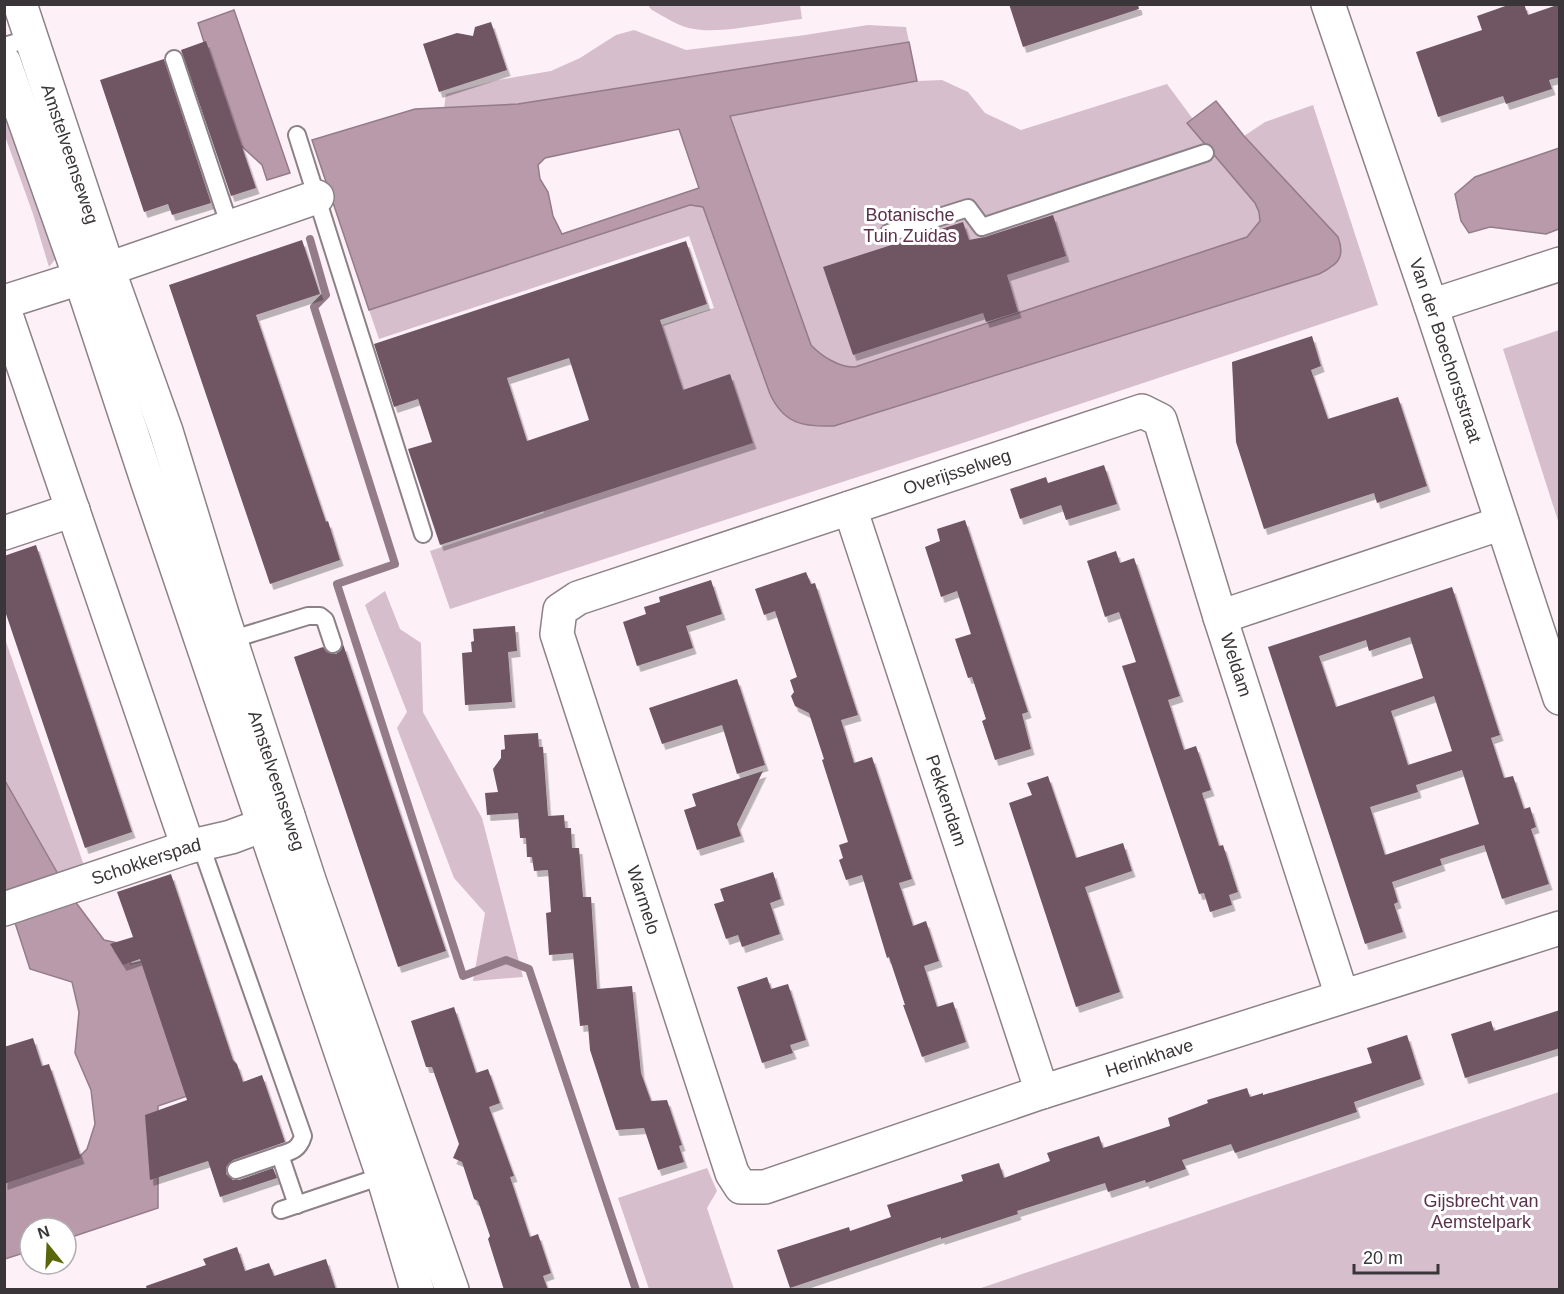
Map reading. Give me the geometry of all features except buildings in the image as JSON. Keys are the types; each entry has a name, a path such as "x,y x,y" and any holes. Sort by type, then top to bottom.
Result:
{"street":[{"name":"Amstelveenseweg","path":"21,4 18,42 276,820 310,883 396,1171 417,1290"},
{"name":"Van der Boechorststraat","path":"1328,4 1431,306 1560,698"},
{"name":"Amstelveenseweg","path":"4,63 94,273 166,431 230,640 276,820"},
{"path":"4,302 317,197"},
{"path":"1431,306 1560,264"},
{"path":"4,309 73,510 194,845"},
{"name":"Overijsselweg","path":"560,610 578,598 1142,411 1160,420 1220,617"},
{"name":"Pekkendam","path":"850,508 1042,1092"},
{"path":"4,533 73,510"},
{"name":"Weldam","path":"1342,996 1220,617 1502,523"},
{"name":"Warmelo","path":"560,610 557,634 732,1173 741,1187"},
{"name":"Schokkerspad","path":"4,909 194,845 231,837 276,820"},
{"name":"Herinkhave","path":"741,1187 765,1187 1042,1092 1560,927"},
{"name":"Amstelveenseweg","path":"396,1171 452,1290"}],"lane":[{"path":"174,58 230,227"},
{"path":"297,135 423,534"},
{"path":"889,233 968,208 982,227 1204,153"},
{"path":"230,640 308,616 320,615 325,620 333,644"},
{"path":"194,845 303,1136 295,1151 236,1170"},
{"path":"280,1155 297,1204"},
{"path":"281,1210 396,1171"}],"green space":[{"path":"650,4 800,5 802,19 732,29 705,30 678,24 652,10 649,7"},
{"path":"868,25 906,27 909,42 518,104 444,108 446,94 498,80 551,71 580,58 616,35 634,30 686,50"},
{"name":"Botanische Tuin Zuidas","path":"942,80 968,92 985,113 1021,130 1167,84 1210,142 1287,209 1271,250 824,395 730,115 917,81"},
{"path":"5,97 61,252 49,267 5,136"},
{"path":"1313,105 1378,305 972,440 450,609 430,551 544,513 536,489 677,393 655,327 714,308 689,236 379,339 369,310 691,205 703,207 770,394 834,426 1319,274 1333,267 1338,237 1244,136 1265,122"},
{"path":"1559,330 1559,524 1503,349"},
{"path":"385,591 400,629 421,643 423,712 482,818 523,977 473,981 485,913 454,878 397,728 407,712 365,605"},
{"path":"4,636 86,871 59,880 5,781"},
{"name":"Gijsbrecht van Aemstelpark","path":"1559,1092 1559,1289 978,1289"},
{"path":"707,1168 717,1191 707,1208 734,1289 649,1289 618,1198"}],"shaded area":[{"path":"234,10 290,173 267,180 262,165 235,140 198,23"},
{"path":"909,42 917,81 730,116 811,345 843,366 855,367 1247,237 1260,221 1255,203 1187,123 1216,101 1244,136 1338,237 1340,256 1335,264 1319,274 834,426 813,426 788,418 775,404 703,207 690,205 369,310 312,140 415,109 518,104","holes":["679,129 699,188 562,234 553,216 548,192 540,179 538,165 545,158"]},
{"path":"1559,148 1559,229 1546,234 1490,227 1469,233 1461,221 1455,194 1475,177"},
{"path":"4,779 58,874 59,880 104,940 122,944 131,964 148,960 193,1094 158,1106 158,1208 78,1235 78,1216 18,1216 18,1255 5,1259 5,1182 79,1157 87,1149 95,1124 91,1090 75,1053 79,1012 72,982 30,969 5,892"}],"waterway":[{"path":"310,239 326,295 314,307 395,564 337,584 463,976 506,960 529,969 636,1290"}]}
